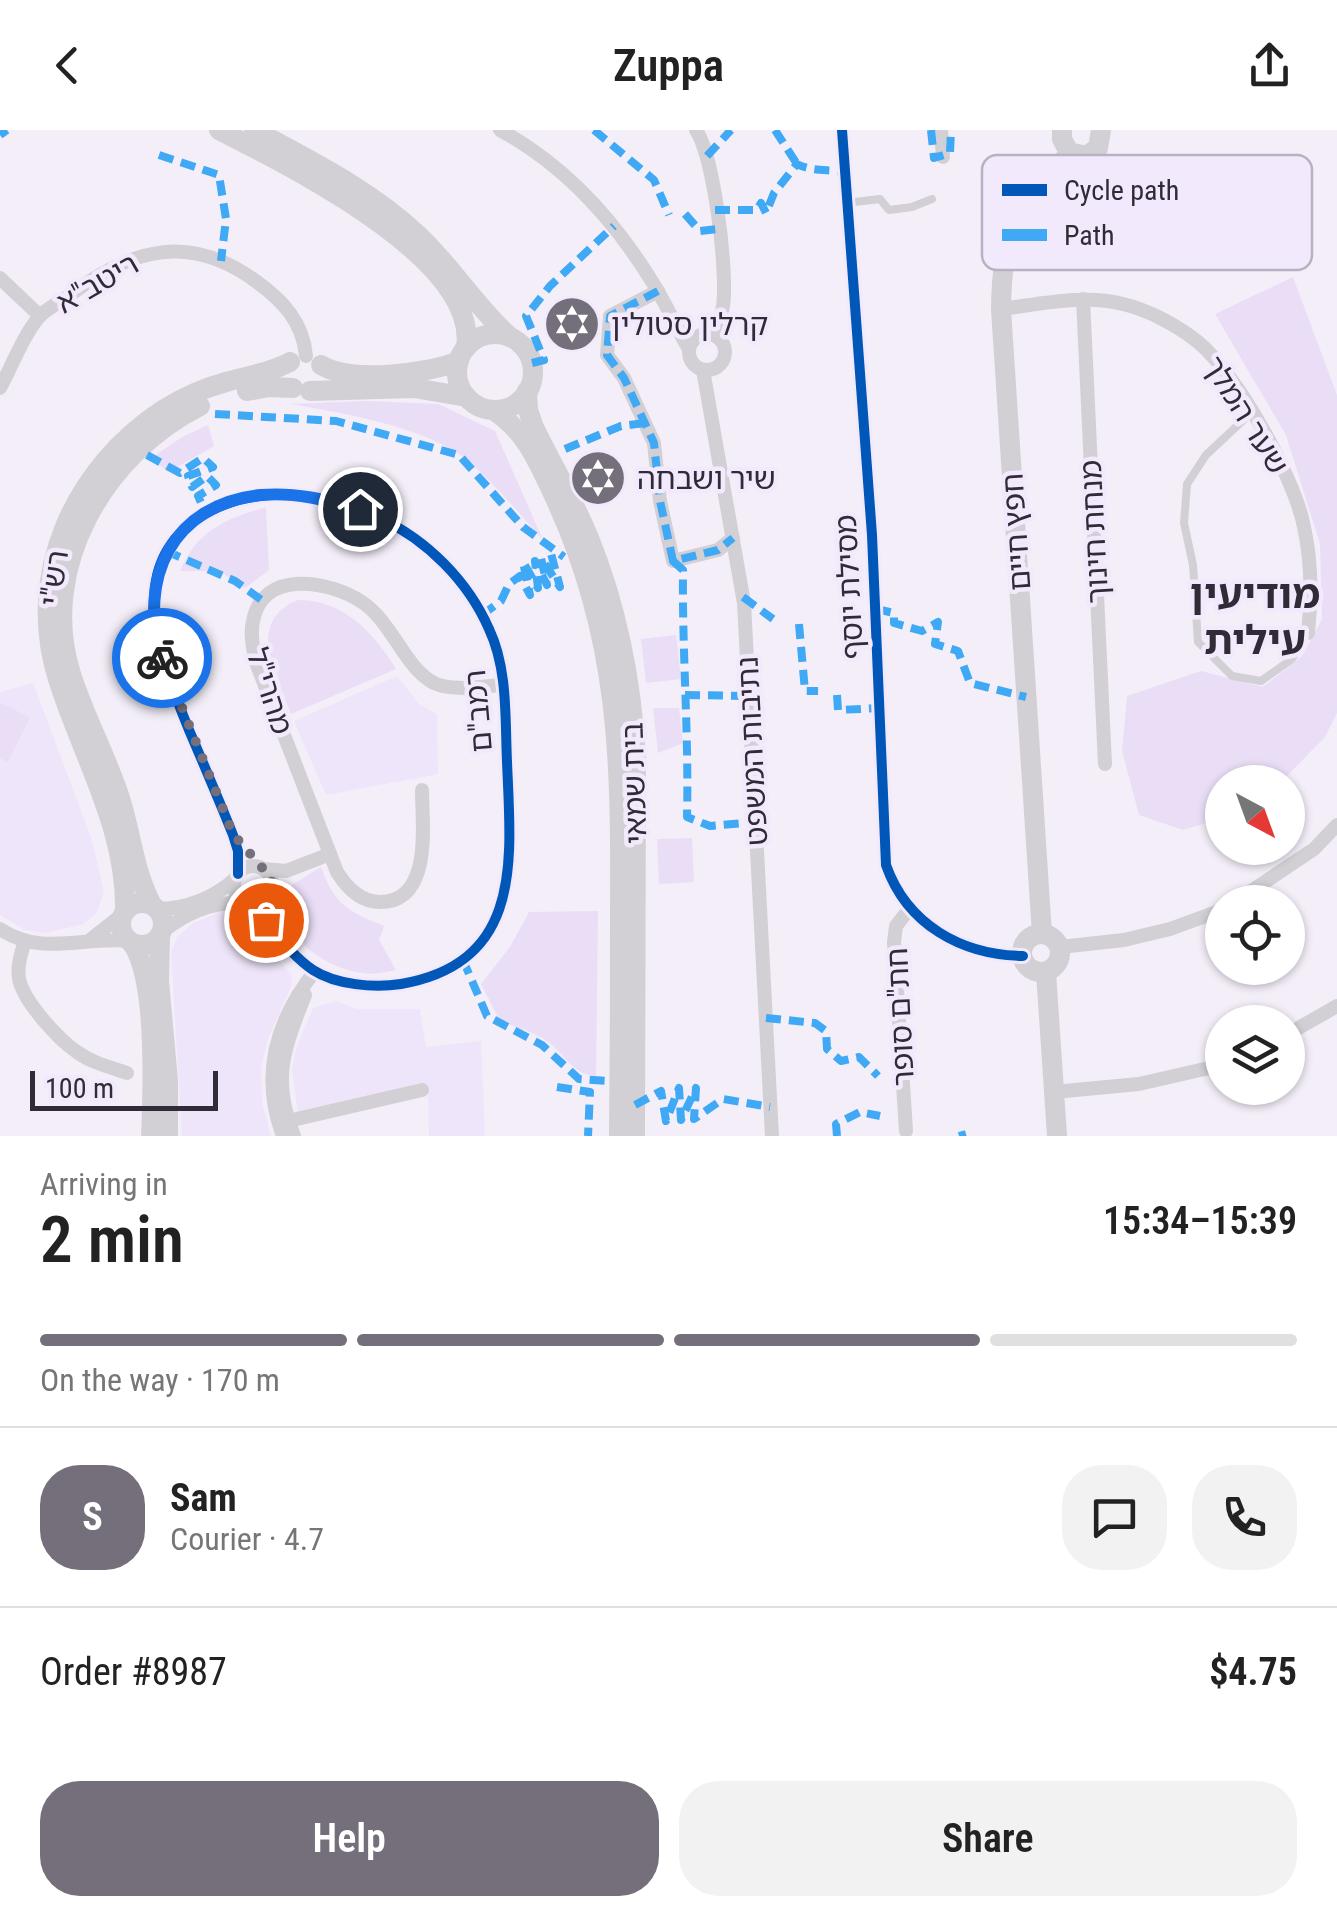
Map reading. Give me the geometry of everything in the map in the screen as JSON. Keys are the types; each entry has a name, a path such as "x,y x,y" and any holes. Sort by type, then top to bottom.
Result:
{"street":[{"path":"219,130 369,214 407,245 463,315 467,333 458,384 482,408 494,410 516,404 532,378 531,358 436,253 390,210 346,180 254,130"},
{"path":"500,130 543,156 589,197 617,229 658,291 689,349 691,361 704,370 719,366 726,355 722,342 713,335 700,335 689,349"},
{"path":"696,130 708,160 724,278 724,306 713,335"},
{"name":"מסילת יוסף","path":"842,130 872,535 886,866 910,908 953,942 994,956 1023,956"},
{"path":"941,130 943,157"},
{"path":"1062,130 1062,140 1071,153"},
{"name":"חפץ חיים","path":"1088,155 1101,142 1101,130"},
{"name":"חפץ חיים","path":"1071,153 1081,155"},
{"name":"ריטב\"א","path":"0,388 40,316 124,262 170,250 198,252 231,265 280,302 296,319 305,338 306,361"},
{"name":"חפץ חיים","path":"1002,270 1001,309 1042,934"},
{"path":"0,278 40,316"},
{"path":"658,291 610,316 608,355 624,378 654,443 660,501 673,561 718,550 732,538"},
{"name":"שער המלך","path":"1001,309 1083,300 1124,304 1173,325 1200,344 1252,412 1280,460 1304,522 1313,584 1308,633"},
{"name":"מנחת חינוך","path":"1083,300 1105,764"},
{"path":"462,354 480,336 510,337"},
{"name":"רש\"י","path":"124,912 122,865 52,659 48,598 60,536 92,476 146,422 206,389 306,361 336,373 424,372 462,354"},
{"path":"306,361 320,383 302,390 286,373 306,361"},
{"name":"נתיבות המשפט","path":"704,370 745,614 772,1136"},
{"name":"רש\"י","path":"155,907 142,885 120,796 71,673 64,615 68,573 78,539 98,497 119,468 152,437 185,414 256,388 414,388 467,397"},
{"path":"527,391 539,450"},
{"path":"494,410 539,450"},
{"name":"בית שמאי","path":"539,450 583,567 605,653 616,717 621,782 619,1136"},
{"name":"בית שמאי","path":"539,450 597,559 613,611 632,709 636,759 635,1136"},
{"name":"רמב\"ם","path":"233,834 158,648 152,600 166,551 181,532 236,500 309,496 360,509 403,530 437,558 470,594 490,629 501,662 503,684 509,878 504,899 489,932 468,956 440,974 392,985 364,985 315,971 247,904"},
{"name":"מהרי\"ל","path":"422,790 422,854 416,877 406,892 390,901 360,896 343,882 330,854 255,660 252,624 263,601 284,586 313,583 328,587 361,601 373,611 429,680 456,687 503,684"},
{"path":"1260,885 1314,849 1337,825"},
{"path":"233,834 272,879 275,931"},
{"path":"233,834 239,862 236,894 247,904"},
{"path":"85,942 134,904 182,906 213,896 246,867 286,872 330,854"},
{"path":"0,929 25,942 64,946 108,939 145,945 189,914 225,903 262,902 301,867"},
{"path":"155,907 163,917 158,960 168,1081 168,1136"},
{"name":"חת\"ם סופר","path":"906,1131 894,942 896,926 910,908"},
{"path":"124,912 121,928 141,960 149,1013 151,1136"},
{"path":"1060,947 1124,940 1205,915"},
{"path":"1046,972 1028,967 1023,956 1030,938 1042,934 1060,947"},
{"path":"25,942 18,961 18,976 29,1000 60,1039 79,1054 127,1073"},
{"path":"1046,972 1056,965 1060,947"},
{"path":"294,1136 285,1128 273,1101 274,1059 286,1015 315,971"},
{"path":"1046,972 1057,1136"},
{"path":"1305,1024 1337,1006"},
{"path":"1054,1092 1139,1084 1205,1068"},
{"path":"285,1128 422,1090"}],"lane":[{"path":"846,203 880,199 889,210 912,208 932,199"},
{"path":"1252,412 1206,455 1187,484 1184,523 1193,565 1198,642 1232,676 1260,681 1292,659 1308,633"}],"shaded area":[{"path":"1293,277 1337,395 1337,713 1325,737 1298,765 1205,765 1205,823 1183,830 1139,815 1122,751 1127,696 1201,671 1263,687 1302,656 1322,619 1320,544 1286,435 1215,314"},
{"path":"291,404 438,404 495,431 543,540 488,479 451,449 384,423"},
{"path":"208,425 214,446 168,472 151,458 184,436"},
{"path":"266,507 269,570 245,588 219,571 180,571 195,546 214,528"},
{"path":"298,600 329,605 356,621 396,669 291,714 273,667 269,635 272,621 282,609"},
{"path":"676,635 681,679 646,683 641,639"},
{"path":"397,676 419,704 437,714 438,774 326,795 294,721"},
{"path":"33,683 92,840 104,892 96,914 83,924 46,933 25,930 0,915 0,692"},
{"path":"0,703 30,717 8,762 0,758"},
{"path":"653,708 679,708 683,743 658,753"},
{"path":"692,838 694,882 659,884 657,839"},
{"path":"321,867 344,906 384,926 379,940 396,970 371,974 349,970 321,958 297,938 283,911 281,896"},
{"path":"223,911 237,913 291,974 292,984 268,1039 261,1067 262,1103 271,1136 182,1136 171,953 177,937 193,923"},
{"path":"598,911 596,1076 580,1072 540,1037 500,1021 481,984 510,947 529,912"},
{"path":"336,1001 357,1009 420,1009 426,1047 481,1041 485,1136 429,1136 428,1089 298,1115 292,1069 296,1049 313,1008"}],"marked path":[{"path":"0,135 7,130"},
{"path":"594,130 654,180 669,215"},
{"path":"707,156 731,130"},
{"path":"775,130 797,164"},
{"path":"931,130 934,158 950,153 951,130"},
{"path":"159,155 219,175 226,219 221,261"},
{"path":"715,210 757,210 761,203 766,213 774,193 797,164 844,172"},
{"path":"685,214 700,231 718,229"},
{"path":"532,363 544,360 526,316 550,286 614,226"},
{"path":"658,291 610,316 607,355 624,378 654,443 660,501 673,561 718,550 733,538"},
{"path":"215,414 336,421 459,455 523,527 564,557"},
{"path":"565,449 621,426 645,423"},
{"path":"147,455 180,473 203,458 213,467 188,476 192,487 207,476 216,485 198,496 206,514"},
{"path":"482,615 501,601 509,584 520,576 530,595 523,562 538,588 535,561 547,585 541,558 560,587 549,546"},
{"path":"166,551 235,581 263,601"},
{"path":"673,561 683,570 687,817 710,826 756,822"},
{"path":"743,597 773,619"},
{"path":"876,609 894,613 894,623 922,631 938,622 935,644 958,651 970,683 1026,697"},
{"path":"799,624 805,691 818,691"},
{"path":"685,695 749,696"},
{"path":"837,695 838,710 880,708"},
{"path":"463,960 487,1016 542,1045 579,1079 608,1081"},
{"path":"766,1018 815,1023 826,1031 827,1049 841,1061 859,1057 878,1076"},
{"path":"557,1087 590,1092 588,1136"},
{"path":"635,1105 661,1091 666,1121 679,1088 681,1120 696,1088 694,1119 723,1099 770,1107"},
{"path":"837,1136 836,1124 860,1112 880,1116"},
{"path":"959,1136 966,1134"}],"cycle path":[{"path":"842,130 872,535 886,865 908,904 940,933 979,950 1023,956"},
{"path":"238,874 233,835 166,669 154,606 157,577 167,550 187,526 219,507 238,500 279,495 341,503 380,518 430,550 470,594 489,629 500,660 505,711 509,835 502,901 490,930 470,954 441,972 379,986 344,982 313,970 250,905"}],"way so far":[{"path":"162,658 233,834 272,879 269,903 275,931 266,920"}],"place":[{"name":"קרלין סטולין","path":"572,324"},
{"name":"שיר ושבחה","path":"598,478"}],"district":[{"name":"מודיעין עילית","path":"1255,617"}],"route":[{"path":"162,658 152,600 157,575 166,551 198,518 236,500 281,494 309,496 360,509"}]}
